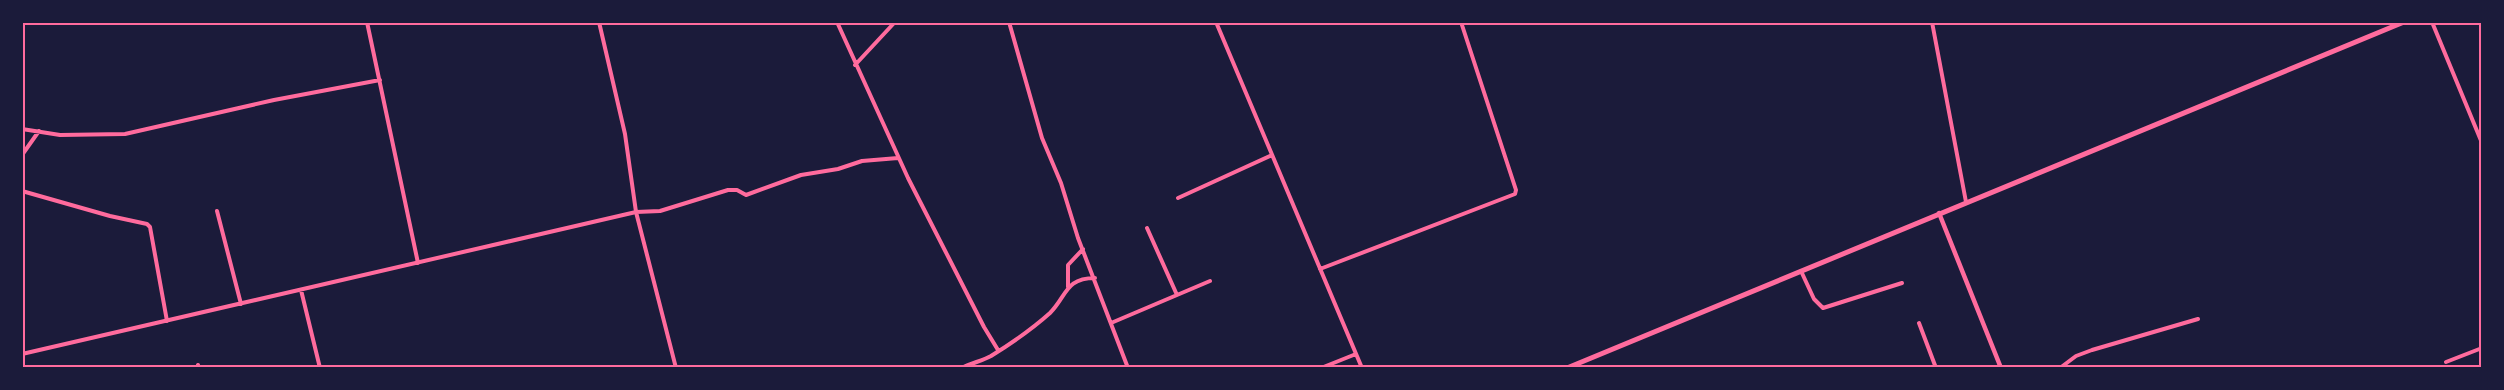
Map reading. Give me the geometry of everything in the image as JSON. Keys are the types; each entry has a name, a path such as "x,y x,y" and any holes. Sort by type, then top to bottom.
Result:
{"main road":[{"path":"1567,368 2404,22"}],"street":[{"path":"367,22 418,263"},
{"path":"599,22 625,134 636,212 676,368"},
{"path":"837,22 898,158 984,328 998,350"},
{"path":"855,65 895,22"},
{"path":"1009,22 1042,138 1061,183 1083,249 1128,368"},
{"path":"1216,22 1362,368"},
{"path":"1320,269 1515,194 1516,190 1479,72 1461,22"},
{"path":"1932,22 1966,202"},
{"path":"2432,22 2482,144"},
{"path":"22,129 60,135 125,134 274,100 380,80"},
{"path":"22,155 39,131"},
{"path":"1178,198 1272,155"},
{"path":"22,354 636,212 660,211 728,190 737,190 746,195 801,175 838,169 862,162 898,158"},
{"path":"22,190 110,216 147,224 150,229 167,321"},
{"path":"217,211 241,304"},
{"path":"1939,213 2001,368"},
{"path":"1147,228 1177,295"},
{"path":"1068,287 1068,265 1083,249"},
{"path":"1801,271 1814,299 1824,308 1902,283"},
{"path":"962,368 1023,335 1052,310 1068,287 1084,278 1095,278"},
{"path":"1111,323 1210,281"},
{"path":"301,290 320,368"},
{"path":"2060,368 2072,358 2092,350 2198,319"},
{"path":"1919,323 1936,368"},
{"path":"2446,362 2482,348"},
{"path":"1321,368 1356,354"}]}
